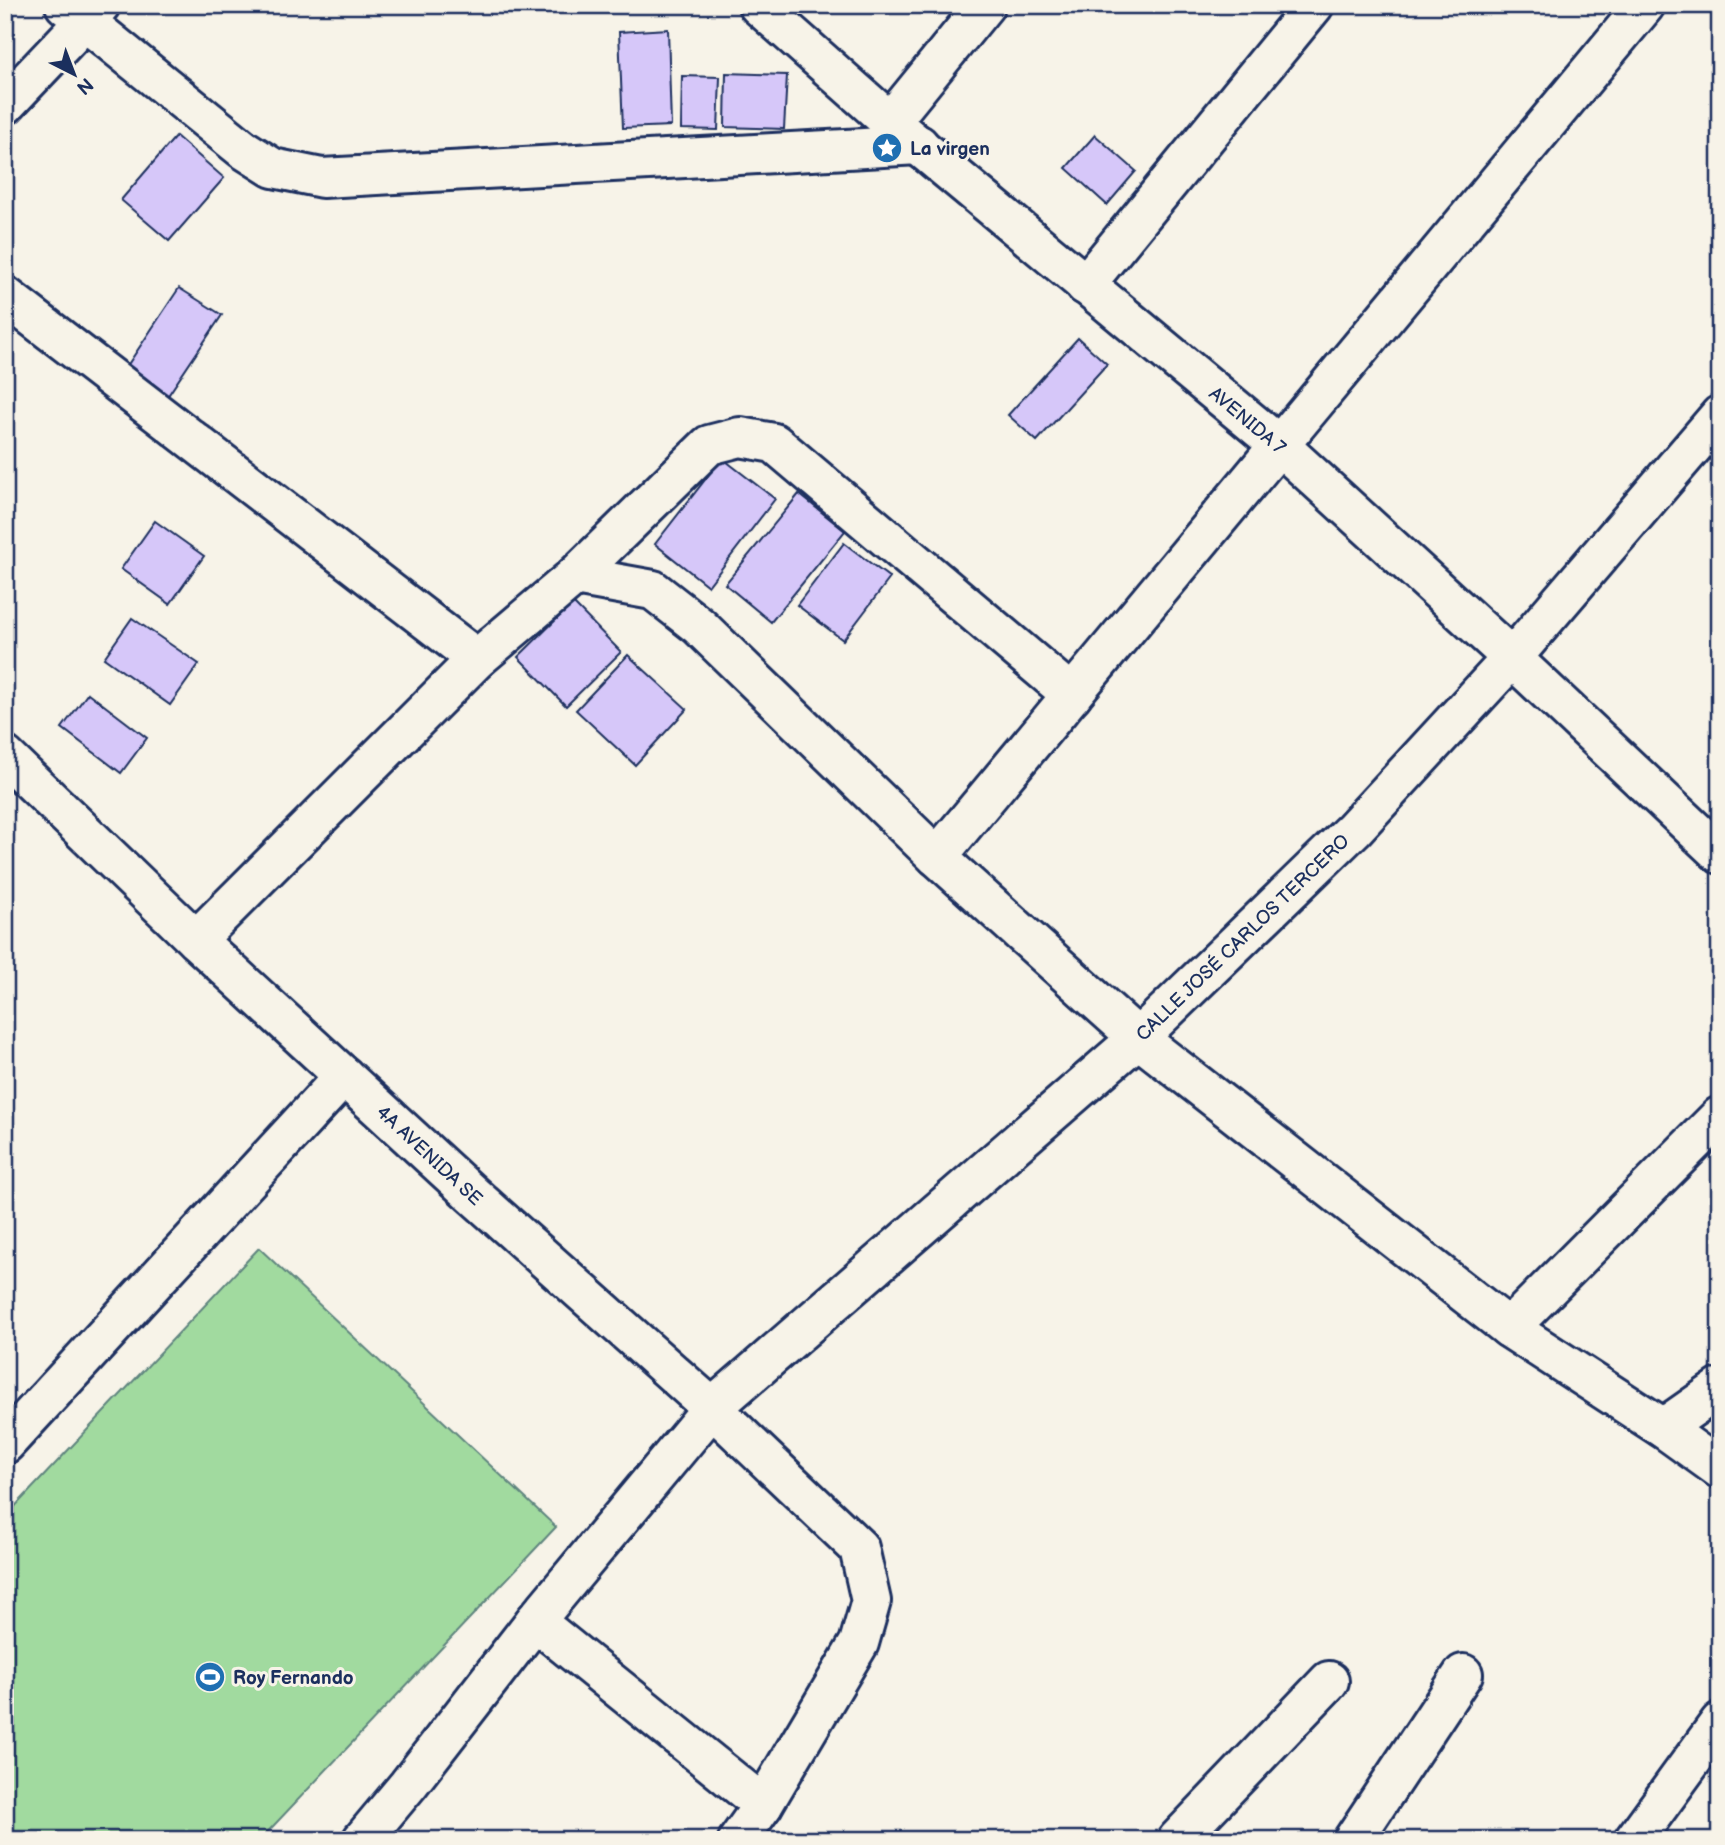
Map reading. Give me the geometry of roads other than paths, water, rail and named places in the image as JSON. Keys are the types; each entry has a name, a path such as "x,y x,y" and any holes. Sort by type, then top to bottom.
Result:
{"street":[{"name":"AVENIDA 7","path":"758,5 904,133 1279,445 1513,658 1720,854"},
{"path":"5,105 83,11 243,149 273,168 322,178 904,133 985,5"},
{"path":"1085,285 1314,5"},
{"path":"937,857 1645,5"},
{"path":"5,296 477,659"},
{"name":"CALLE JOSÉ CARLOS TERCERO","path":"364,1839 535,1621 712,1408 1138,1038 1354,828 1513,658 1720,415"},
{"path":"196,940 477,659 575,576 709,445 740,438 774,443 1072,695"},
{"path":"575,576 653,590 699,626 937,857 1138,1038 1509,1328 1720,1469"},
{"name":"4A AVENIDA SE","path":"5,756 196,940 473,1195 712,1408 859,1548 871,1601 859,1643 763,1805"},
{"path":"5,1444 344,1076"},
{"path":"1509,1328 1720,1116"},
{"path":"1663,1429 1720,1388"},
{"path":"535,1621 763,1805 738,1840"},
{"path":"1353,1840 1463,1674"},
{"path":"1177,1840 1329,1681"},
{"path":"1634,1840 1720,1722"}],"place":[{"name":"La virgen","path":"887,148"},
{"name":"Roy Fernando","path":"210,1677"}]}
